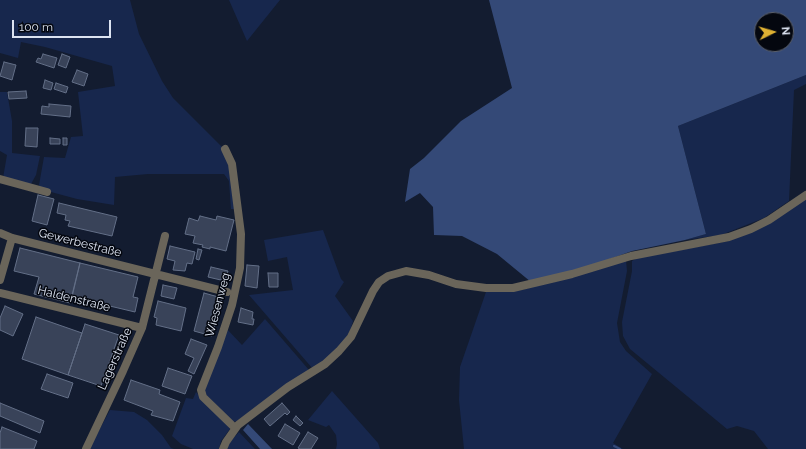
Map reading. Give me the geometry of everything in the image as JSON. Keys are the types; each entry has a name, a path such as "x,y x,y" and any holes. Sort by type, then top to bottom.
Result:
{"street":[{"name":"Wiesenweg","path":"225,149 232,164 241,234 240,268 232,305 218,347 201,390 203,397 235,428"},
{"path":"0,179 47,192"},
{"path":"223,449 235,428 283,391 325,364 339,351 351,337 373,291 380,282 388,276 406,271 429,275 456,284 486,288 513,288 572,274 631,256 729,237 763,223 806,195"},
{"name":"Gewerbestraße","path":"0,233 12,238 156,274"},
{"name":"Lagerstraße","path":"86,449 142,328 165,236"},
{"path":"0,280 12,238"},
{"path":"156,274 227,292"},
{"name":"Haldenstraße","path":"0,293 142,328"}],"shaded area":[{"path":"0,0 130,0 139,34 162,81 173,98 223,148 231,163 237,209 231,209 229,181 224,174 148,174 115,177 114,205 77,199 40,189 39,185 44,157 65,158 71,137 83,136 78,92 115,86 112,66 45,47 21,42 18,58 0,53"},
{"path":"229,0 280,0 247,41"},
{"path":"489,0 806,0 806,75 678,126 706,234 632,251 585,268 531,282 497,254 462,236 434,235 433,207 420,193 405,202 410,169 424,158 461,121 512,88"},
{"path":"806,75 806,84 794,90 789,201 764,218 721,235 685,240 706,234 678,126"},
{"path":"0,92 7,92 12,121 12,153 40,156 36,175 31,184 3,178 7,155 0,151"},
{"path":"806,198 806,449 768,449 754,431 737,426 727,429 630,349 623,336 622,322 632,271 632,261 637,258 729,241"},
{"path":"323,230 341,279 344,282 335,296 353,321 345,341 322,363 313,369 249,295 293,290 287,257 268,261 264,240"},
{"path":"626,260 627,271 617,323 620,342 626,351 652,374 613,443 623,449 464,449 459,400 460,367 486,292 522,290"},
{"path":"265,319 309,370 237,421 233,422 206,396 203,389 226,328 242,345"},
{"path":"332,391 378,443 380,449 336,449 336,435 329,425 326,427 308,420"},
{"path":"196,392 230,429 221,441 219,449 193,449 181,444 172,436 186,398 193,399"},
{"path":"110,410 134,412 147,420 162,435 171,448 174,449 89,449"},
{"path":"248,424 272,449 260,449 243,430"},
{"path":"239,432 255,449 227,449 229,443"}],"building":[{"path":"43,54 57,58 54,68 36,62 38,58 41,59"},
{"path":"62,54 70,57 66,68 58,65"},
{"path":"4,62 16,65 12,80 0,76"},
{"path":"77,70 88,74 84,86 72,82"},
{"path":"45,80 53,83 51,90 43,88"},
{"path":"56,83 68,87 66,93 54,89"},
{"path":"26,91 27,98 9,99 8,92"},
{"path":"49,104 71,106 70,117 41,114 42,106 49,107"},
{"path":"26,128 38,128 37,147 25,146"},
{"path":"50,138 60,139 60,144 50,144"},
{"path":"63,138 67,138 67,145 63,145"},
{"path":"38,195 54,199 47,225 32,221"},
{"path":"59,203 117,217 112,236 68,226 70,221 65,220 66,215 57,213"},
{"path":"200,216 216,220 217,216 234,220 226,251 210,247 210,249 202,247 203,245 193,243 195,236 185,234 189,218 198,221"},
{"path":"170,246 195,252 192,264 187,263 185,271 173,270 175,261 167,259"},
{"path":"20,248 80,263 70,303 34,294 39,277 14,271"},
{"path":"198,249 202,250 199,260 196,259"},
{"path":"80,263 138,277 133,297 138,298 135,312 72,297"},
{"path":"247,265 259,266 257,288 245,286"},
{"path":"211,267 228,271 225,281 208,277"},
{"path":"268,273 278,273 278,287 269,287"},
{"path":"163,285 177,288 174,299 161,296"},
{"path":"204,293 222,298 212,336 194,331"},
{"path":"158,301 186,308 181,331 156,325 157,318 154,317"},
{"path":"5,306 23,314 13,336 0,330 0,318"},
{"path":"241,308 253,312 253,325 238,322"},
{"path":"36,317 82,333 68,375 22,359"},
{"path":"85,324 119,335 101,386 68,375"},
{"path":"191,339 207,345 194,374 188,371 194,358 185,354"},
{"path":"168,368 192,376 185,394 162,386"},
{"path":"47,374 73,383 68,398 41,389"},
{"path":"131,380 160,390 159,394 180,402 173,421 151,415 153,411 124,400"},
{"path":"0,403 44,421 40,433 0,416"},
{"path":"282,403 290,412 287,415 285,413 270,426 264,419"},
{"path":"296,416 303,423 300,426 293,420"},
{"path":"285,424 300,433 293,445 278,436"},
{"path":"2,427 37,441 34,449 0,449 0,433"},
{"path":"308,432 318,438 311,449 298,448"}],"waterway":[{"path":"614,446 620,449"}]}
